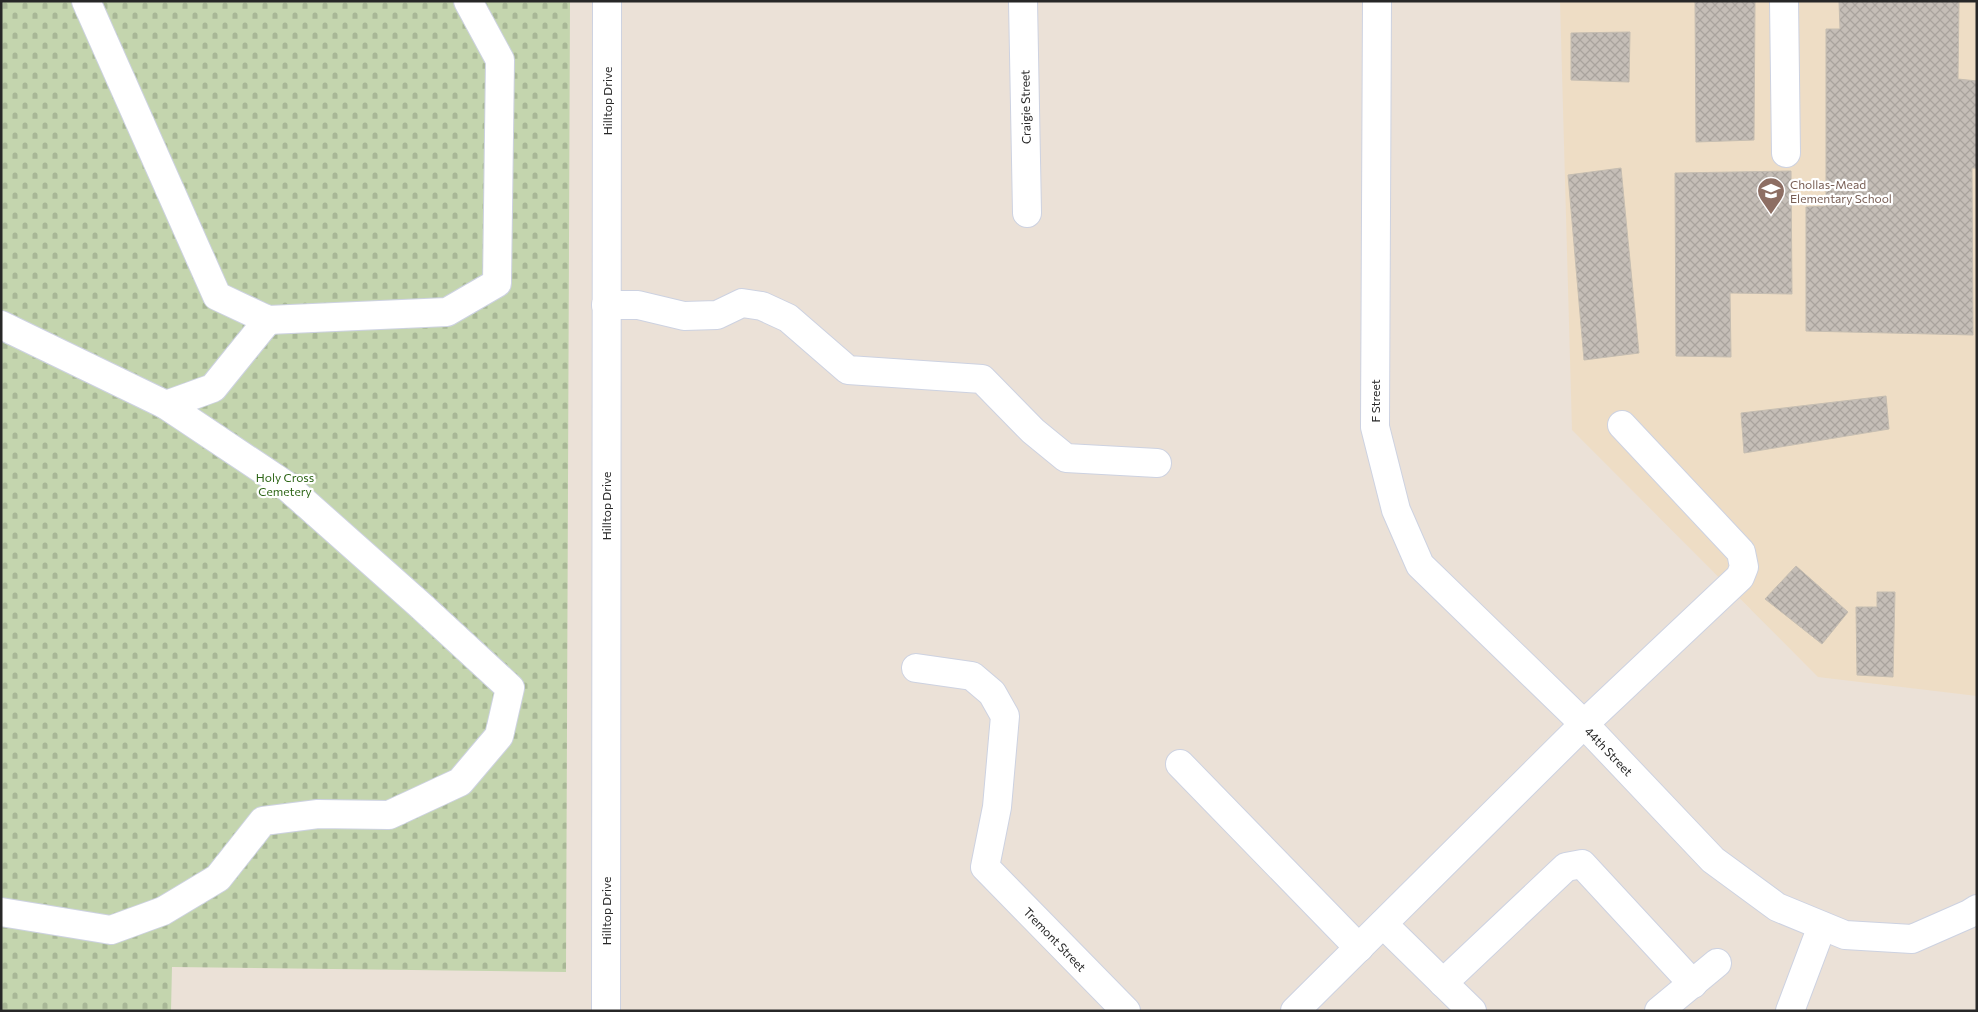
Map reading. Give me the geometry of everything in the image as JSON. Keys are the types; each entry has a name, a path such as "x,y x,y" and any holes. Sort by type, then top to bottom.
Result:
{"street":[{"path":"86,1 217,296 268,320 447,312 497,283 500,60 468,1"},
{"name":"Hilltop Drive","path":"606,1011 608,1"},
{"name":"Craigie Street","path":"1023,1 1027,213"},
{"name":"F Street","path":"1377,1 1375,427 1396,510 1420,565 1584,724"},
{"path":"1784,1 1786,153"},
{"path":"606,304 638,306 684,316 717,315 742,303 762,306 788,318 848,370 982,379 1034,431 1066,458 1157,463"},
{"path":"166,405 213,388 268,320"},
{"path":"1,325 166,405 284,484 510,688 499,736 460,782 389,815 318,814 263,821 218,878 163,911 111,930 1,912"},
{"path":"1584,724 1740,578 1744,567 1741,552 1622,425"},
{"name":"Tremont Street","path":"916,668 972,676 992,693 1005,716 997,807 985,867 1126,1011"},
{"name":"44th Street","path":"1295,1011 1584,724 1713,860 1777,907 1845,935 1912,939 1969,914 1977,908"},
{"path":"1180,764 1359,948"},
{"path":"1443,983 1566,867 1582,864 1692,984"},
{"path":"1383,924 1472,1011"},
{"path":"1790,1011 1822,926"},
{"path":"1659,1011 1717,964"}],"shaded area":[{"name":"Chollas-Mead Elementary School","path":"1560,1 1977,1 1977,696 1818,677 1572,430"}],"green space":[{"name":"Holy Cross Cemetery","path":"1,1 570,1 566,972 172,967 171,1011 1,1011"}],"building":[{"path":"1695,1 1755,1 1754,140 1696,142"},
{"path":"1839,1 1959,1 1958,79 1977,81 1977,168 1972,168 1973,335 1806,331 1806,207 1826,206 1826,29 1840,29"},
{"path":"1630,32 1629,82 1571,80 1571,33"},
{"path":"1621,168 1639,353 1584,360 1568,175"},
{"path":"1791,171 1792,294 1730,293 1731,357 1676,356 1675,173"},
{"path":"1886,396 1889,429 1744,453 1741,413"},
{"path":"1796,566 1848,612 1822,644 1765,599"},
{"path":"1877,592 1895,592 1893,677 1857,675 1856,607 1877,607"}],"place":[{"name":"Chollas-Mead Elementary School","path":"1771,215"}]}
